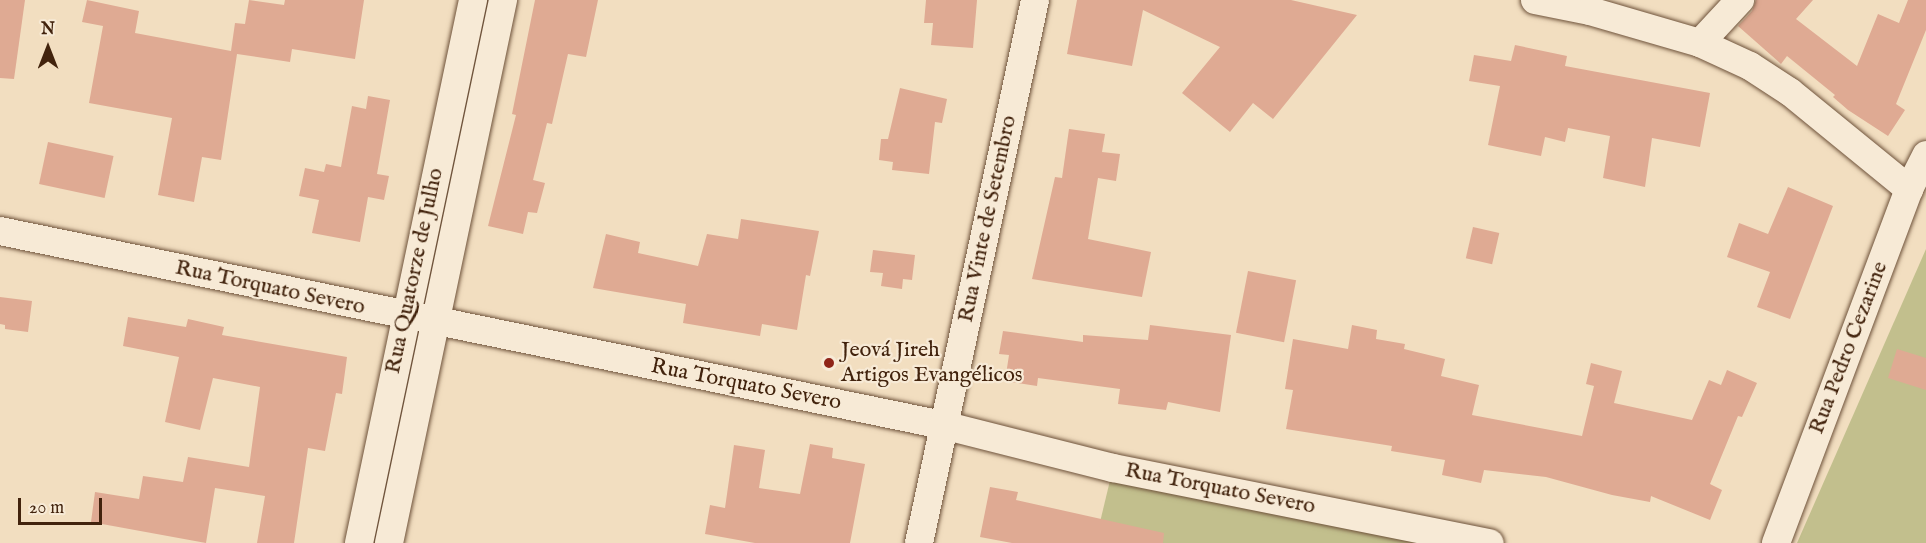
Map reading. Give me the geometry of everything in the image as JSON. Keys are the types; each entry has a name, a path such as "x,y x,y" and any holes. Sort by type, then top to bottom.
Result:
{"street":[{"name":"Rua Quatorze de Julho","path":"359,543 404,316 464,51 473,0"},
{"name":"Rua Quatorze de Julho","path":"389,543 433,322 503,0"},
{"name":"Rua Vinte de Setembro","path":"919,543 1035,0"},
{"path":"1534,0 1593,6 1700,43 1750,66 1790,92 1909,189"},
{"path":"1700,43 1740,0"},
{"path":"464,51 492,57"},
{"name":"Rua Pedro Cezarine","path":"1776,543 1909,189 1926,155"},
{"name":"Rua Torquato Severo","path":"0,231 433,322 943,425 1113,468 1490,543"}],"shaded area":[{"path":"1926,249 1926,543 1797,543"},
{"path":"1113,468 1490,543 1095,543"}],"building":[{"path":"0,0 25,0 14,79 0,78"},
{"path":"87,0 139,11 135,33 231,51 235,23 245,24 249,0 284,5 285,0 364,0 355,59 292,49 290,62 237,54 221,160 202,157 194,202 158,195 172,118 89,103 103,26 82,22"},
{"path":"535,0 598,0 586,57 568,54 552,124 547,123 533,180 545,183 537,213 528,212 523,234 488,226 516,115 512,114"},
{"path":"926,0 977,0 973,48 931,45 933,23 924,23"},
{"path":"1077,0 1291,0 1357,15 1273,119 1253,103 1230,132 1182,93 1220,47 1143,10 1132,66 1067,54"},
{"path":"1756,0 1813,0 1796,19 1857,66 1878,14 1899,23 1908,0 1926,0 1926,30 1896,104 1905,110 1888,136 1848,110 1833,97 1835,95 1787,56 1781,64 1738,26 1752,11"},
{"path":"1515,45 1567,56 1565,66 1710,93 1700,147 1652,138 1645,187 1603,178 1610,136 1568,128 1565,142 1545,137 1541,156 1488,145 1500,86 1469,81 1474,55 1511,61"},
{"path":"900,88 947,99 942,123 935,122 929,174 892,170 893,162 879,160 881,139 888,139"},
{"path":"368,96 390,100 377,174 389,176 384,200 368,197 360,242 312,233 319,200 299,196 305,168 324,172 326,164 341,167 352,106 366,109"},
{"path":"1069,129 1105,134 1102,152 1120,154 1116,181 1098,178 1088,239 1151,252 1142,297 1032,279 1055,177 1062,178"},
{"path":"48,142 114,156 105,198 39,184"},
{"path":"1788,187 1833,206 1790,319 1757,307 1770,272 1727,257 1739,223 1768,234"},
{"path":"741,219 819,231 810,276 806,275 797,330 762,324 760,336 683,323 686,304 593,288 606,234 640,242 638,253 698,266 707,234 738,239"},
{"path":"1473,227 1499,233 1492,264 1466,258"},
{"path":"873,250 915,255 912,280 903,279 902,289 881,286 883,273 870,272"},
{"path":"1248,271 1296,280 1284,342 1236,333"},
{"path":"0,297 32,301 28,332 5,329 5,325 0,324"},
{"path":"128,317 186,327 188,319 224,327 222,335 347,357 342,394 336,393 325,451 308,448 294,543 257,543 265,496 215,488 206,543 91,522 95,492 139,499 143,476 183,482 188,457 249,467 260,387 213,378 200,430 165,422 179,357 123,346"},
{"path":"1150,325 1231,335 1220,412 1168,402 1166,410 1118,404 1120,389 1038,378 1037,386 1005,381 1009,355 999,354 1003,331 1083,342 1083,335 1148,340"},
{"path":"1352,325 1377,330 1376,339 1405,344 1404,349 1445,359 1441,376 1479,385 1472,415 1582,436 1594,386 1586,384 1591,363 1622,371 1614,403 1692,420 1709,380 1721,385 1727,370 1757,383 1742,417 1738,416 1710,484 1722,490 1710,520 1651,496 1650,502 1612,495 1546,477 1484,470 1481,483 1442,475 1445,460 1391,451 1392,446 1286,429 1293,390 1285,389 1293,339 1348,349"},
{"path":"1897,349 1926,358 1926,390 1888,378"},
{"path":"810,444 833,448 832,458 865,464 850,543 755,543 705,534 710,505 725,508 734,445 765,450 759,488 800,494"},
{"path":"990,487 1018,492 1016,500 1164,533 1163,543 1012,543 980,537"}],"place":[{"name":"Jeová Jireh Artigos Evangélicos","path":"829,363"}]}
